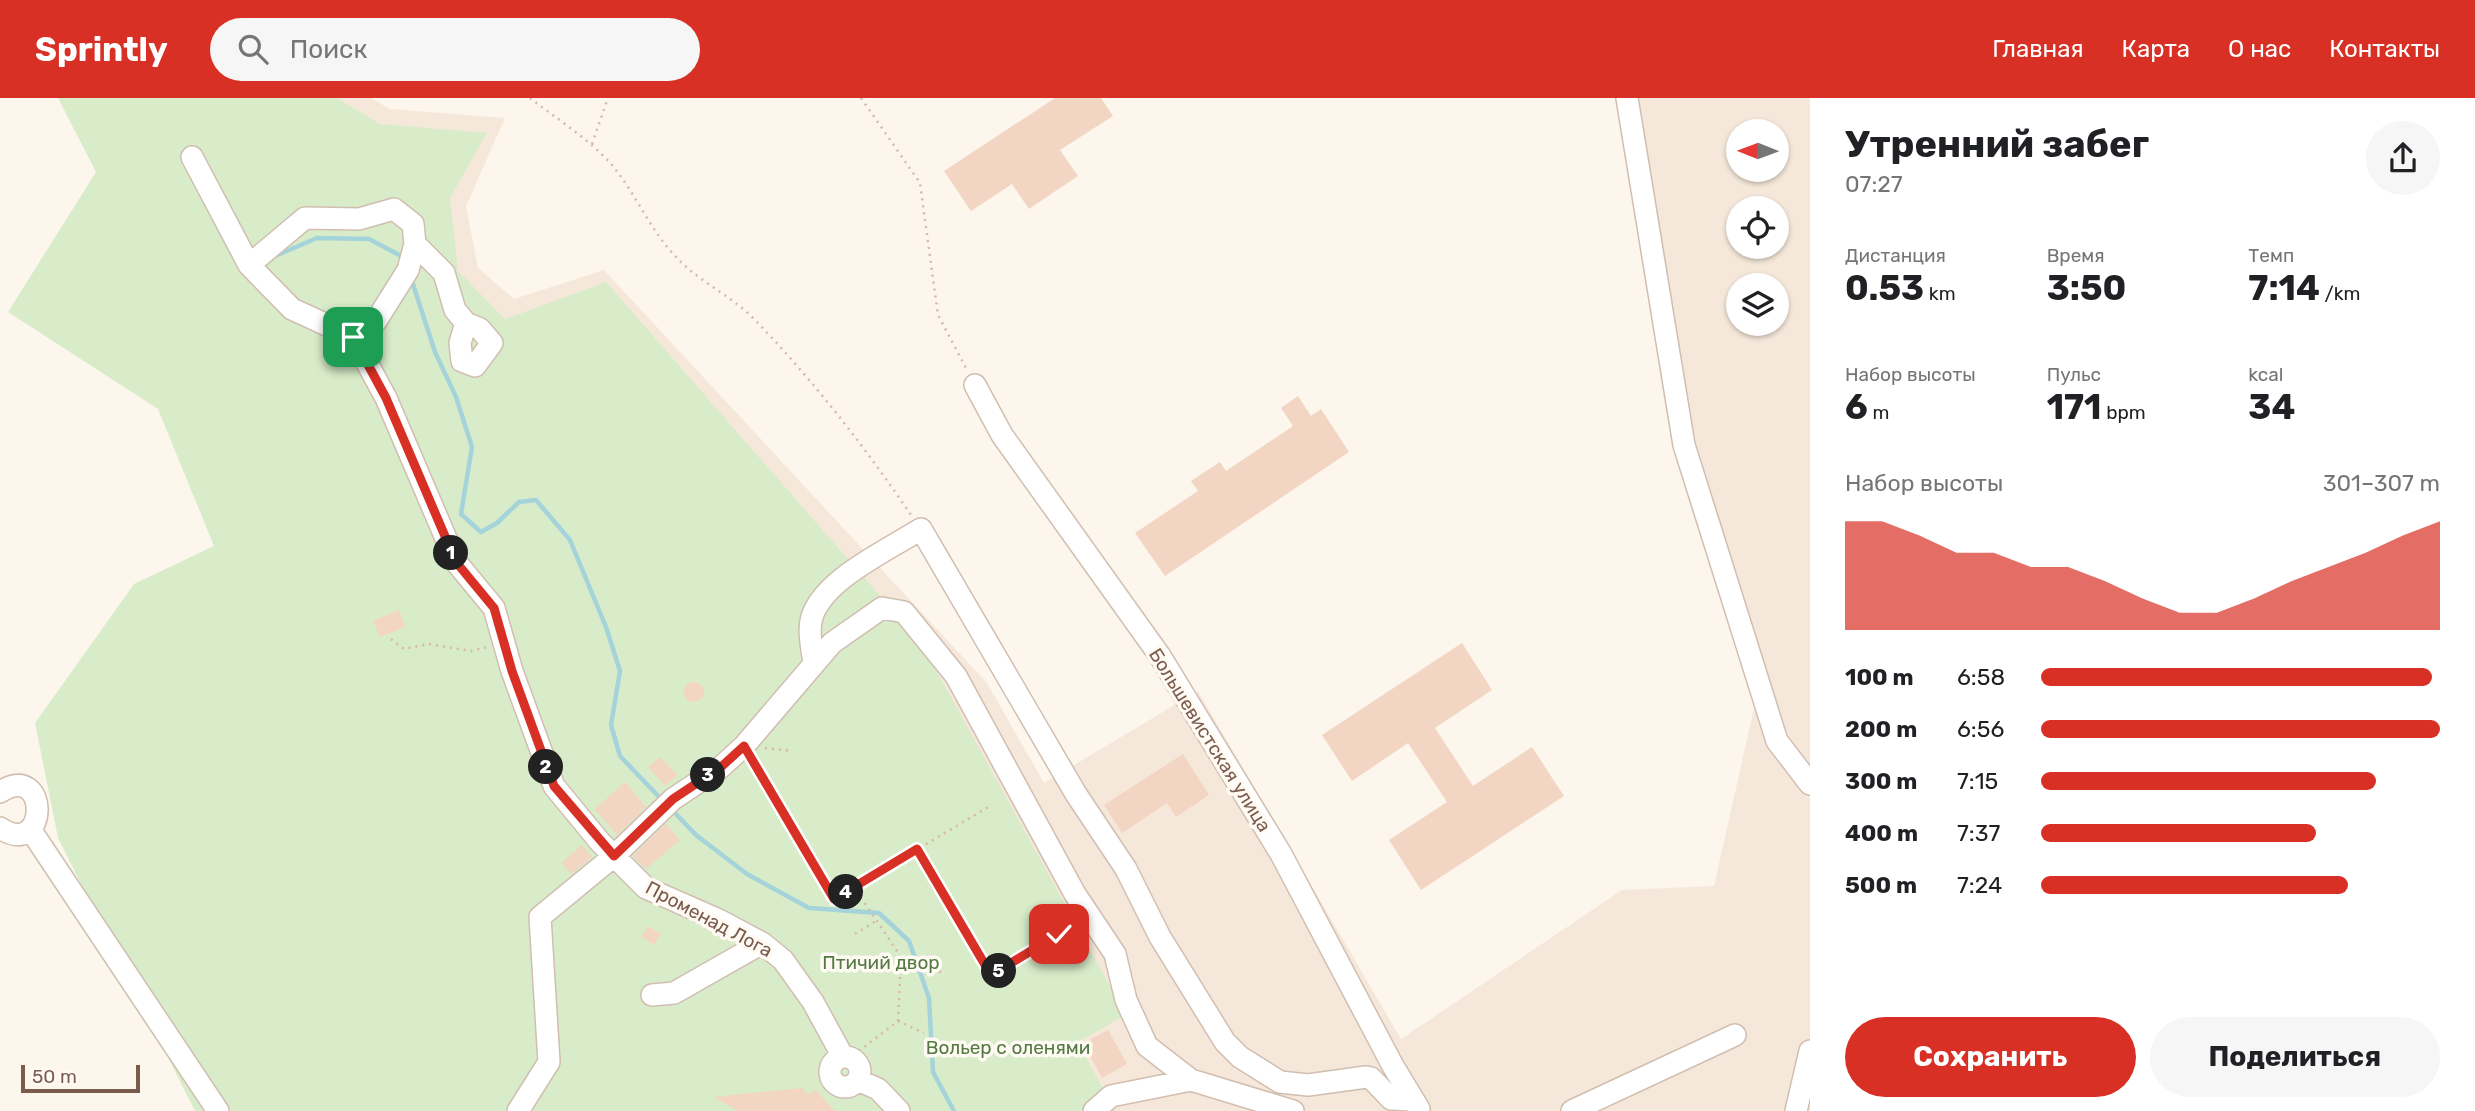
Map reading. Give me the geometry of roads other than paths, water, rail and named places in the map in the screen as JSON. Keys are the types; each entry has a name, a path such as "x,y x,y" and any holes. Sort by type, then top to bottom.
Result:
{"street":[{"path":"1626,98 1684,445 1777,741 1810,784"},
{"path":"192,157 249,265 292,309 353,337 376,321 408,270 415,244 413,224 394,209 359,219 305,218 249,265"},
{"path":"415,244 444,273 455,310 466,323"},
{"name":"Променад Лога","path":"353,337 386,398 456,562 494,608 554,786 614,856 646,888 762,943 783,960 847,1057 831,1067 833,1080 845,1087 858,1080 878,1089 899,1111"},
{"name":"Большевистская улица","path":"975,385 1002,435 1181,691 1281,855 1393,1066 1417,1105"},
{"path":"814,663 810,630 813,613 831,589 921,529 1076,794 1126,869 1160,937 1224,1042 1240,1057 1280,1082 1308,1085 1366,1077 1371,1078 1391,1099 1417,1105"},
{"path":"518,1111 549,1062 540,917 614,856 673,799 721,767 744,746 832,643 882,608 904,612 956,676 1074,894 1115,954 1126,1000 1147,1046 1191,1080 1293,1111"},
{"path":"0,792 17,786 32,793 39,807 38,816 30,829 16,834 0,828"},
{"path":"30,829 218,1111"},
{"path":"652,995 674,993 762,943"},
{"path":"1572,1111 1735,1035"},
{"path":"1796,1111 1810,1051"},
{"path":"1094,1111 1111,1096 1191,1080"}],"waterway":[{"path":"275,256 317,238 369,239 403,257"},
{"path":"411,278 435,352 456,397 472,447 461,514 481,532 497,523 519,502 536,500 570,540 606,627 620,671 611,725 620,756 662,800"},
{"path":"674,812 696,835 747,874 809,908 879,913 909,941 929,998 933,1072 954,1111"}],"park label":[{"name":"Птичий двор","path":"881,962"},
{"name":"Вольер с оленями","path":"1008,1047"}]}
